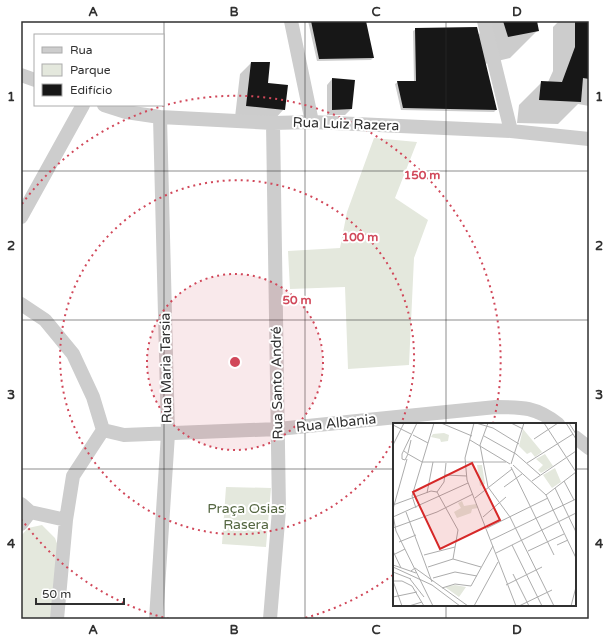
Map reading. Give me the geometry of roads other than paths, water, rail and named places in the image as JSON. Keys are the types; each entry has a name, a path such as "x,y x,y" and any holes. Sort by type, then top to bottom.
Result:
{"street":[{"path":"291,21 312,122"},
{"path":"484,21 511,131"},
{"path":"21,75 34,80"},
{"path":"21,217 82,106"},
{"name":"Rua Luiz Razera","path":"107,106 126,112 160,117 511,131 589,139"},
{"name":"Rua Maria Tarsia","path":"156,619 168,434 160,117"},
{"name":"Rua Santo André","path":"270,619 279,510 273,122"},
{"path":"21,304 45,320 73,354 93,397 103,430 73,476 66,520 57,619"},
{"name":"Rua Albania","path":"103,430 124,436 278,429 496,407 522,407 546,415 557,423"},
{"path":"576,438 589,448"},
{"path":"21,524 25,508 66,520"}],"park label":[{"name":"Praça Osias Rasera","path":"246,516"}]}
